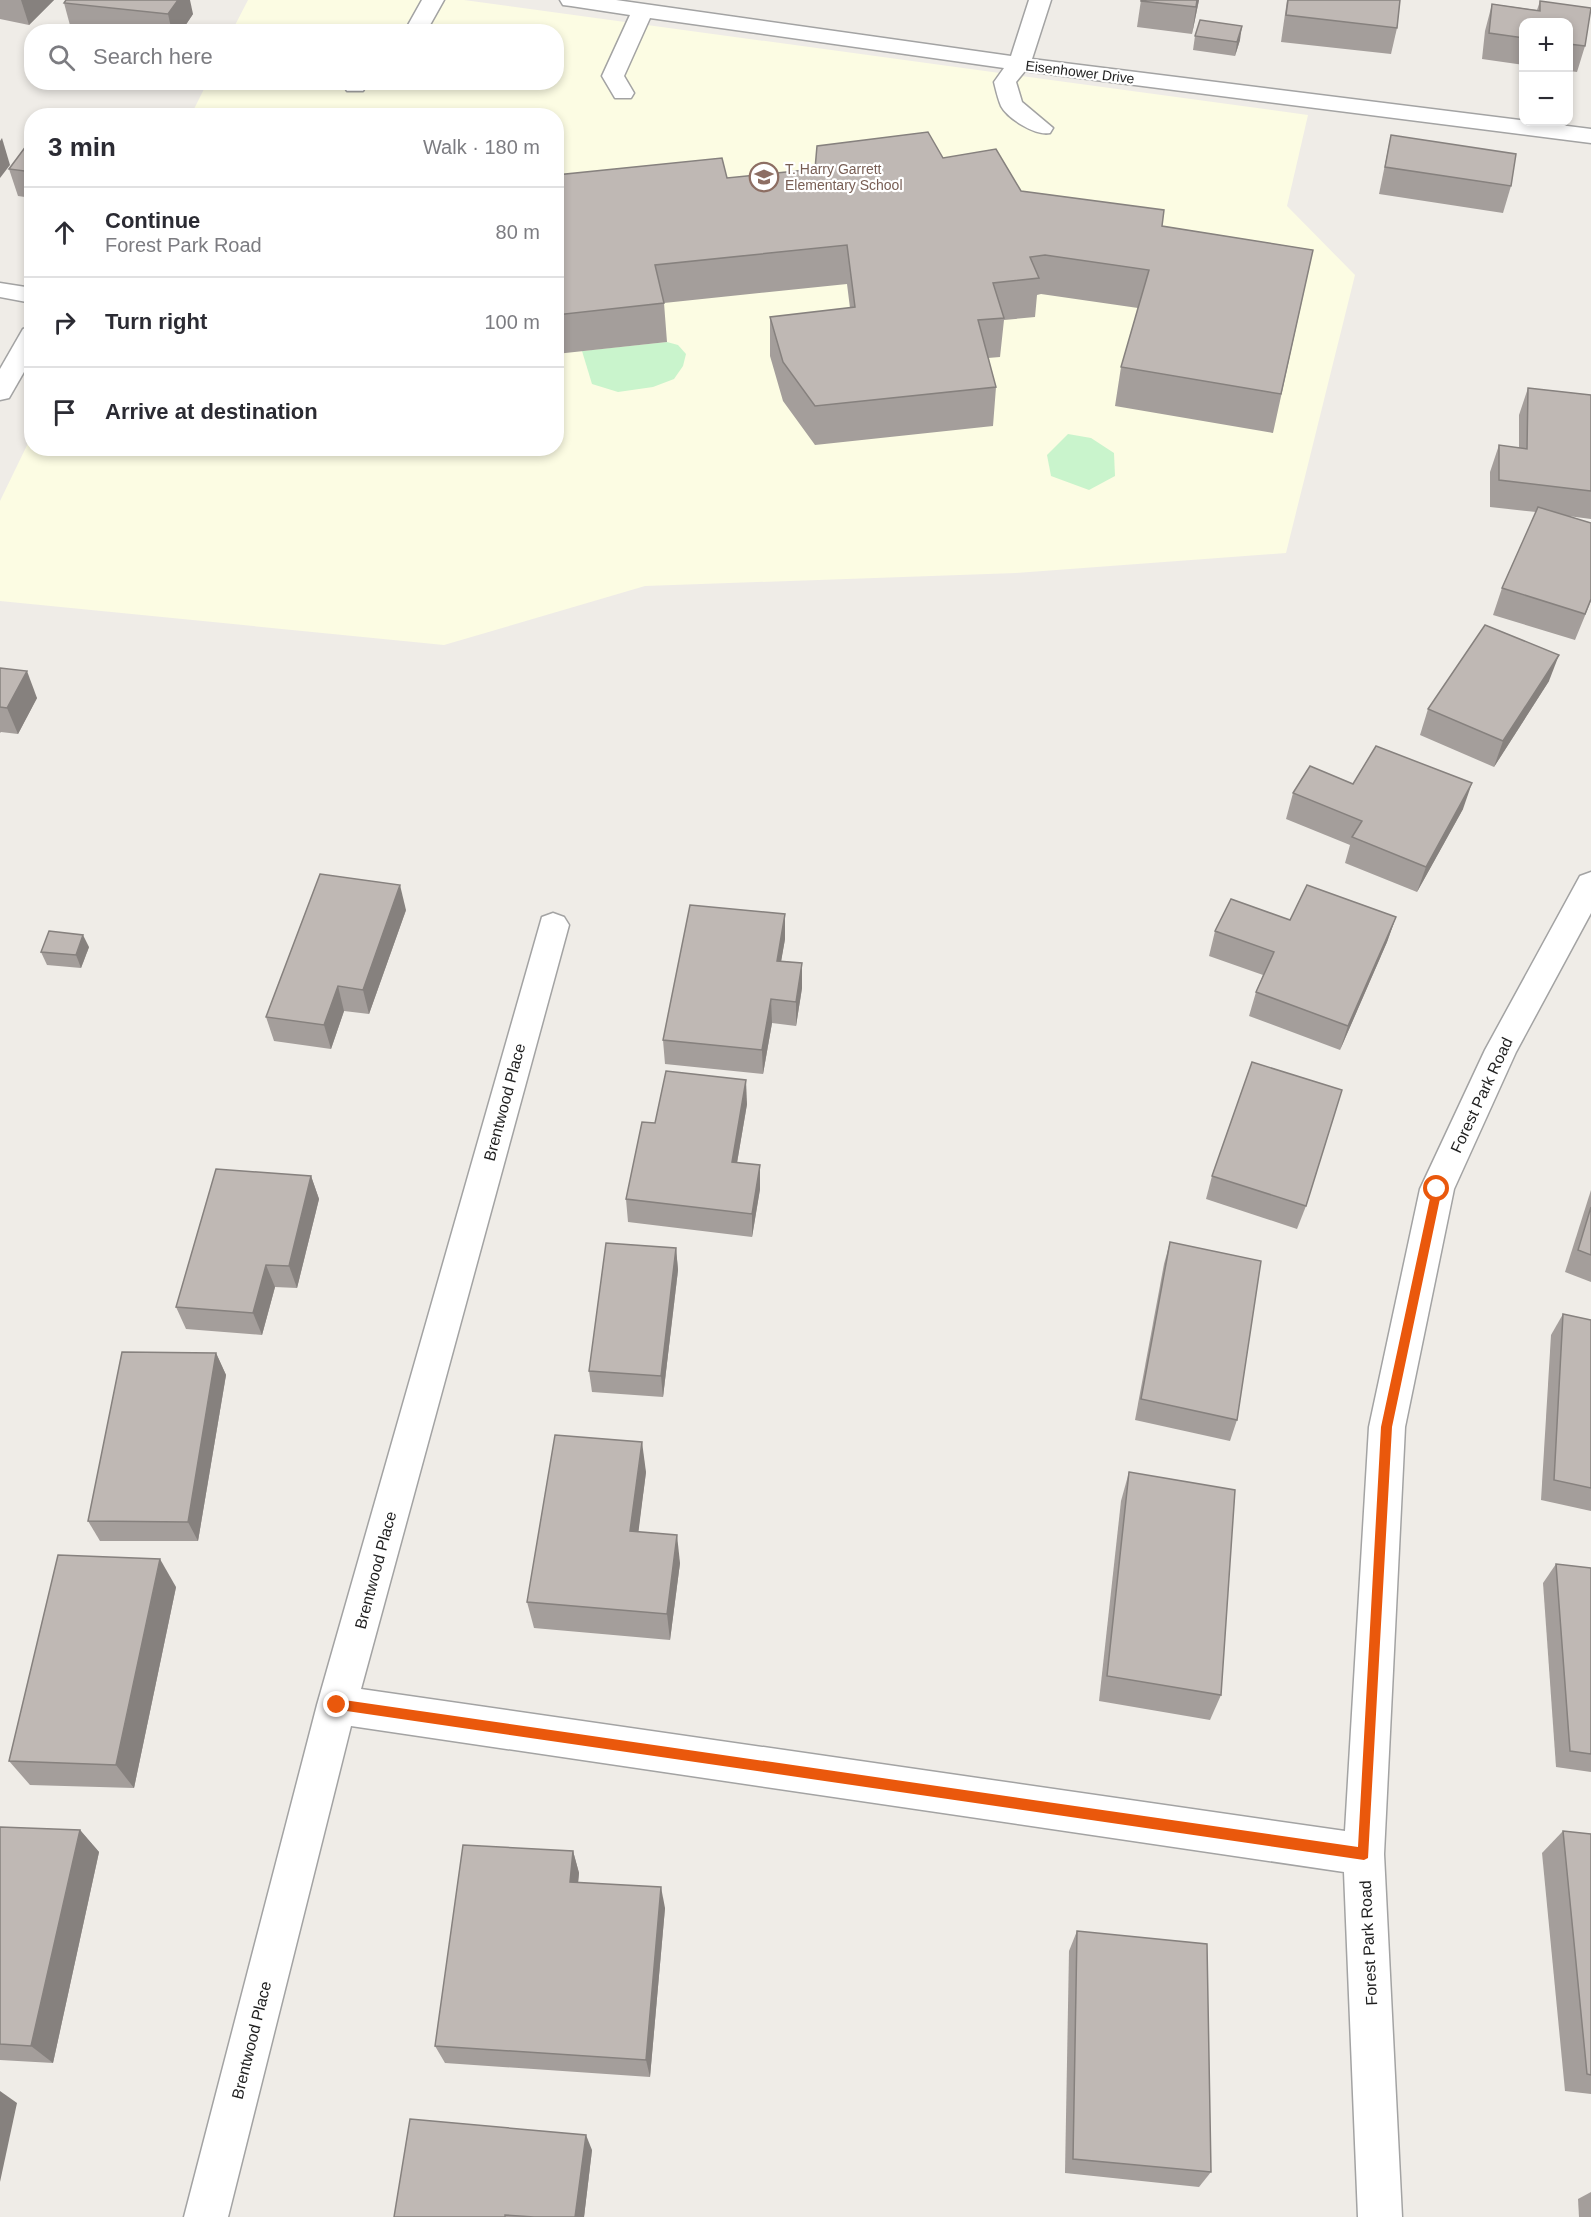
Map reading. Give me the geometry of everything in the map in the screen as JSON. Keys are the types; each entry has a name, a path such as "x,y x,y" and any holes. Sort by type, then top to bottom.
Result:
{"street":[{"path":"419,24 433,0"},
{"name":"Eisenhower Drive","path":"571,0 1019,64 1591,136"},
{"path":"1040,0 1019,64 1005,82 1012,105 1042,128"},
{"path":"623,93 614,76 642,11"},
{"path":"0,290 24,294"},
{"path":"0,392 24,348"},
{"name":"Forest Park Road","path":"1380,2217 1364,1854 1387,1427 1437,1189 1501,1050 1591,884"},
{"name":"Brentwood Place","path":"206,2217 337,1705 553,926"},
{"path":"337,1705 1364,1854"}],"shaded area":[{"path":"248,0 464,0 1308,115 1287,206 1355,275 1286,553 1016,573 645,586 444,645 0,601 0,501 24,451 24,456 564,456 564,108 194,108 204,90 564,90 564,24 236,24"}],"green space":[{"path":"667,342 678,345 686,354 683,366 674,379 653,387 618,392 592,384 582,351"},
{"path":"1068,434 1091,438 1114,453 1115,476 1089,490 1051,476 1047,455"}],"building":[{"path":"66,0 178,0 168,14 64,3"},
{"path":"1141,0 1197,0 1196,7"},
{"path":"1288,0 1400,0 1397,28 1286,15"},
{"path":"1540,1 1591,8 1585,46 1573,44 1573,18 1519,18 1519,37 1489,33 1492,4 1540,11"},
{"path":"1200,20 1242,26 1237,42 1195,36"},
{"path":"928,132 943,158 996,149 1021,191 1164,210 1162,226 1313,250 1281,394 1121,367 1149,270 1045,255 1030,257 1039,278 993,283 1004,318 978,320 996,387 815,406 783,362 770,317 855,307 847,245 655,265 664,303 564,314 564,174 722,158 727,178 815,169 817,146"},
{"path":"1391,135 1516,154 1511,186 1385,167"},
{"path":"24,149 24,171 9,169"},
{"path":"1528,388 1591,395 1591,491 1499,480 1499,445 1527,449"},
{"path":"1538,507 1591,523 1591,599 1585,614 1502,588"},
{"path":"1485,625 1559,655 1503,741 1428,709"},
{"path":"0,668 27,671 7,708 0,707"},
{"path":"1376,746 1472,783 1426,867 1352,837 1362,821 1293,793 1310,766 1353,784"},
{"path":"320,874 400,885 363,990 338,986 324,1025 266,1017"},
{"path":"1307,885 1396,917 1348,1026 1256,992 1274,952 1215,931 1231,899 1290,920"},
{"path":"690,905 785,914 777,961 802,963 796,1002 771,999 762,1050 663,1040"},
{"path":"49,931 83,935 76,955 41,952"},
{"path":"1252,1062 1342,1090 1306,1206 1212,1176"},
{"path":"666,1071 746,1080 732,1162 760,1165 752,1214 626,1199 642,1122 655,1123"},
{"path":"216,1169 311,1176 289,1266 266,1265 253,1313 176,1307"},
{"path":"1591,1207 1591,1255 1578,1250"},
{"path":"1170,1242 1261,1261 1237,1420 1141,1399"},
{"path":"606,1243 676,1248 661,1376 589,1371"},
{"path":"1563,1314 1591,1320 1591,1488 1554,1480"},
{"path":"122,1352 216,1353 188,1522 88,1521"},
{"path":"555,1435 642,1442 630,1531 677,1535 667,1614 527,1602"},
{"path":"1129,1472 1235,1490 1221,1695 1107,1676"},
{"path":"58,1555 160,1559 116,1765 9,1761"},
{"path":"1556,1564 1591,1568 1591,1754 1570,1751"},
{"path":"0,1827 80,1830 31,2046 0,2044"},
{"path":"1563,1831 1591,1834 1591,2075 1587,2074"},
{"path":"463,1845 573,1851 570,1882 661,1887 646,2060 435,2046"},
{"path":"1077,1931 1207,1944 1211,2172 1073,2159"},
{"path":"410,2119 586,2135 575,2217 505,2215 505,2217 394,2217"}],"place":[{"name":"T. Harry Garrett Elementary School","path":"764,177"}],"route":[{"path":"337,1705 1364,1854 1387,1427 1437,1189"}]}
